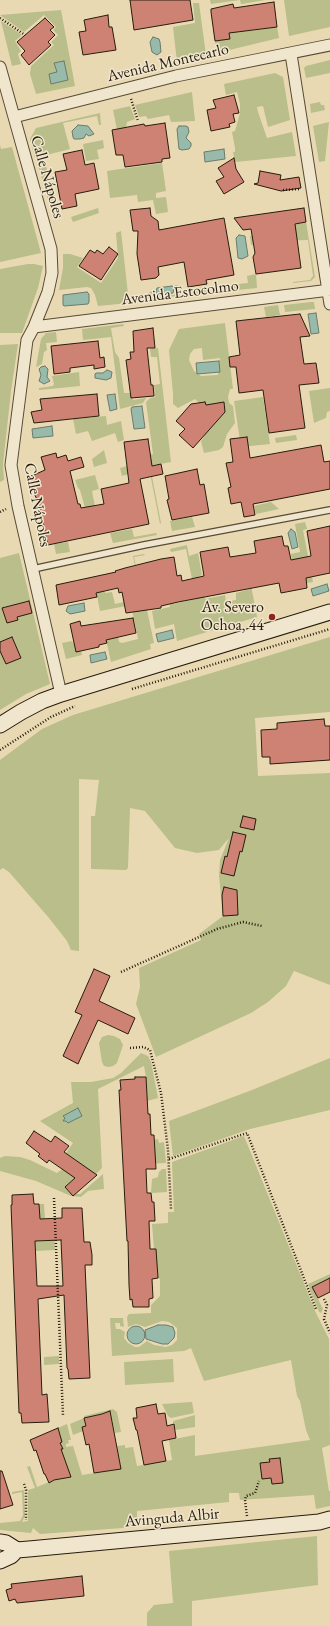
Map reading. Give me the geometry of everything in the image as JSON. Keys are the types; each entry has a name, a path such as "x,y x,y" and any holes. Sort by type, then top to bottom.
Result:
{"street":[{"name":"Avenida Montecarlo","path":"14,117 176,76 330,45"},
{"path":"291,54 330,304"},
{"name":"Calle Nápoles","path":"0,67 51,249 52,273 48,292 34,327 27,340 11,465 61,694"},
{"name":"Avenida Estocolmo","path":"34,327 329,290"},
{"path":"0,725 42,701 61,694 330,612"},
{"name":"Avinguda Albir","path":"17,1550 319,1522 330,1519"},
{"path":"0,1542 6,1543 17,1550 11,1556 0,1562"}],"lane":[{"path":"33,569 155,543 330,510"}],"path":[{"path":"0,18 25,35"},
{"path":"128,88 138,121"},
{"path":"284,190 312,188"},
{"path":"126,690 330,629"},
{"path":"0,750 51,717 81,704"},
{"path":"121,972 217,929 243,922 262,926"},
{"path":"130,1048 143,1047 150,1050 161,1093 169,1159 171,1210"},
{"path":"169,1159 247,1133 316,1309"},
{"path":"54,1198 63,1416"},
{"path":"324,1299 327,1305 324,1319 330,1332"},
{"path":"248,1528 244,1500 246,1496 255,1493 259,1481"},
{"path":"24,1484 26,1490 26,1520"}],"green space":[{"path":"210,0 240,0 211,4"},
{"path":"240,0 265,0 241,4"},
{"path":"284,0 330,0 330,27 289,36"},
{"path":"193,3 199,3 206,55 177,62 173,27 195,23"},
{"path":"61,10 75,86 36,94 30,74 31,66 54,45 51,42 58,35 53,30 56,27 44,15 24,32 0,15"},
{"path":"247,11 249,31 277,27 279,38 217,53 215,41 230,39 228,30"},
{"path":"1,21 22,35 15,41 21,51 18,54 21,64 12,66"},
{"path":"330,60 330,73 306,78 304,68 306,66"},
{"path":"275,73 283,77 290,120 268,127 263,106 257,107 258,112 267,138 292,132 296,156 235,162 233,152 235,152 235,148 232,132 235,131 240,113 240,104 237,92 226,95 224,84"},
{"path":"192,92 195,121 171,122 169,115 148,119 146,116 139,117 135,105"},
{"path":"320,102 321,105 324,105 325,110 311,113 310,104"},
{"path":"130,106 135,119 127,122 126,128 117,130 113,110"},
{"path":"100,113 101,125 99,125 97,116 63,123 70,149 35,158 30,139 36,128"},
{"path":"329,122 325,161 319,162 313,126"},
{"path":"103,140 104,148 97,150 99,159 86,161 83,144"},
{"path":"0,145 1,149 12,147 41,253 0,262"},
{"path":"45,163 58,208 51,210 38,165"},
{"path":"162,163 166,191 156,193 156,198 166,197 168,212 156,214 153,200 138,202 137,195 110,198 107,171"},
{"path":"98,208 99,213 73,222 71,217"},
{"path":"306,222 315,277 311,281 293,283 310,280 313,276 308,240 275,241 251,245 250,236"},
{"path":"121,231 129,303 98,306 91,288 87,287 59,290 63,268 63,254 70,254 83,258 77,267 101,283 118,258 116,233"},
{"path":"28,264 43,266 38,288 22,333 0,333 0,269"},
{"path":"256,274 257,288 228,291 228,285 248,283 247,276"},
{"path":"175,285 178,285 180,296 137,301 155,289 154,293 157,297 174,295 177,292"},
{"path":"206,287 206,293 188,295 188,289"},
{"path":"314,302 315,309 285,312 284,305"},
{"path":"278,305 280,315 266,317 264,307"},
{"path":"225,323 233,389 230,389 228,397 229,403 233,406 235,423 227,434 223,447 219,450 204,453 201,441 204,437 205,427 203,407 195,399 178,408 173,404 169,350 179,329","holes":["202,348 203,360 220,358 218,375 201,376 194,371 189,360 190,354 194,349"]},
{"path":"123,324 124,326 111,328 115,352 119,358 124,393 131,393 133,400 146,398 143,403 120,409 111,337 83,340 82,329"},
{"path":"56,332 57,342 46,343 47,350 44,352 42,364 36,367 41,339 46,333"},
{"path":"18,344 3,464 4,480 0,482 0,345"},
{"path":"158,348 171,462 150,466 160,524 149,468 122,476 120,468 138,463 137,457 153,454 146,402 150,398 155,397 154,385 160,384 157,357 151,357 150,349"},
{"path":"79,372 80,386 39,390 39,388 53,386 52,376"},
{"path":"330,388 330,411 327,412 326,418 314,423 309,391"},
{"path":"263,397 270,444 241,447 234,401"},
{"path":"106,416 107,425 121,421 124,440 118,442 115,433 92,441 88,431 76,434 73,419"},
{"path":"296,435 297,440 276,443 275,438"},
{"path":"104,450 107,463 94,467 92,459"},
{"path":"95,475 99,489 92,491 95,506 85,508 80,490 75,480"},
{"path":"271,502 279,509 256,514 254,506"},
{"path":"192,517 195,527 172,531 170,521"},
{"path":"305,522 307,529 303,530 313,582 307,583 304,574 295,575 291,554 300,552 295,524"},
{"path":"132,529 134,537 156,533 157,535 113,543 110,533"},
{"path":"68,542 70,552 56,554 54,544"},
{"path":"187,545 189,556 198,553 202,575 199,576 205,599 225,595 226,602 236,600 236,593 250,589 245,564 247,564 257,617 177,641 174,624 155,629 152,611 170,607 170,604 196,599 186,549 171,552 170,549"},
{"path":"19,553 50,684 26,694 0,710 0,558"},
{"path":"145,555 134,557 144,603 144,610 147,610 154,643 150,644 151,649 111,662 105,635 118,636 119,642 122,643 138,639 131,605 100,611 96,591 104,589 105,593 112,592 115,604 129,601 139,586 133,556"},
{"path":"330,637 330,712 255,718 258,776 330,773 330,985 294,971 286,986 268,1002 251,1013 156,1057 136,1004 140,987 139,968 201,940 199,934 223,916 219,876 220,860 229,838 219,850 197,853 175,848 145,811 130,808 128,868 126,870 91,869 91,816 95,816 99,780 79,779 79,951 71,950 67,941 49,918 9,872 3,868 0,870 0,760 42,729 73,715"},
{"path":"72,641 73,643 79,642 82,655 66,659 62,643"},
{"path":"108,1035 120,1039 123,1045 117,1063 109,1067 104,1066 102,1062 99,1043 102,1037"},
{"path":"141,1053 148,1056 151,1062 158,1098 147,1101 144,1066 98,1089 102,1168 91,1179 83,1171 65,1187 70,1193 80,1194 103,1174 104,1189 88,1191 81,1197 71,1196 36,1181 0,1171 0,1158 5,1156 20,1157 30,1160 57,1173 61,1170 70,1157 66,1153 73,1143 40,1121 73,1103 71,1082 91,1082 113,1078 121,1073"},
{"path":"330,1058 330,1110 250,1129 173,1156 169,1121 252,1090"},
{"path":"244,1136 316,1313 329,1339 330,1445 322,1448 330,1491 330,1506 316,1509 314,1495 240,1500 239,1493 229,1493 229,1502 137,1511 137,1527 40,1534 33,1528 31,1533 0,1530 0,1523 20,1521 23,1515 22,1492 12,1494 12,1492 24,1490 25,1516 22,1522 28,1521 28,1490 35,1488 27,1467 30,1466 37,1487 54,1480 70,1477 61,1449 60,1443 62,1442 58,1428 67,1424 71,1440 68,1440 69,1443 66,1444 66,1447 73,1446 82,1475 121,1469 117,1446 125,1445 125,1448 133,1447 137,1466 172,1460 169,1440 195,1435 195,1456 310,1440 306,1430 300,1401 297,1396 291,1360 204,1381 191,1348 184,1351 112,1356 110,1318 123,1318 124,1327 120,1326 120,1323 115,1323 116,1329 120,1329 125,1332 124,1338 128,1343 135,1347 139,1347 147,1341 154,1345 166,1347 172,1345 177,1340 177,1328 169,1322 162,1321 145,1327 136,1324 128,1327 127,1317 129,1314 151,1313 151,1305 160,1296 160,1279 158,1278 156,1249 154,1249 152,1224 168,1223 168,1212 174,1212 172,1162"},
{"path":"158,1139 159,1143 164,1142 166,1163 146,1164 150,1140"},
{"path":"162,1169 166,1169 167,1192 151,1193 152,1179 158,1177 159,1172"},
{"path":"39,1204 44,1204 45,1219 53,1218 55,1250 36,1251 35,1241 42,1241 41,1229 34,1217 40,1216"},
{"path":"330,1274 330,1278 312,1287 323,1309 321,1313 319,1312 308,1284"},
{"path":"59,1356 59,1364 44,1365 44,1357"},
{"path":"173,1359 174,1382 125,1385 124,1362"},
{"path":"192,1402 194,1413 171,1418 168,1416 162,1404"},
{"path":"113,1409 117,1412 121,1432 115,1433 110,1411 84,1418 84,1416"},
{"path":"195,1415 195,1427 175,1430 173,1421"},
{"path":"84,1418 86,1426 83,1431 73,1435 70,1424"},
{"path":"317,1536 318,1585 192,1601 192,1626 147,1626 147,1613 154,1605 173,1603 169,1551"}],"shaded area":[{"path":"153,37 159,39 160,42 161,52 157,55 152,52 150,42"},
{"path":"64,61 68,80 51,84 49,74 57,72 54,63"},
{"path":"78,125 88,126 94,134 89,136 86,134 84,138 74,139 72,131"},
{"path":"179,126 188,127 189,132 186,138 191,143 189,149 179,149 177,129"},
{"path":"224,149 225,159 205,162 204,152"},
{"path":"239,235 245,236 248,256 242,259 238,258 236,238"},
{"path":"172,286 174,288 173,293 158,295 156,292 157,288"},
{"path":"87,292 89,294 88,304 63,305 63,295"},
{"path":"316,313 319,333 311,334 308,314"},
{"path":"219,361 220,372 197,374 196,363"},
{"path":"45,366 48,369 47,377 50,381 44,384 39,381 41,375 39,369"},
{"path":"107,370 112,372 111,378 106,380 95,378 96,373 103,373"},
{"path":"115,394 117,409 110,411 107,395"},
{"path":"142,406 145,428 134,429 131,409 132,407"},
{"path":"52,426 53,436 33,438 32,429"},
{"path":"291,529 295,532 298,547 292,549 288,533"},
{"path":"327,584 329,591 313,596 311,589"},
{"path":"84,603 85,611 70,614 66,611 68,606"},
{"path":"172,630 174,638 158,642 156,634"},
{"path":"105,652 107,659 91,663 90,655"},
{"path":"78,1108 82,1116 68,1123 63,1121 65,1118 63,1116"},
{"path":"158,1325 173,1327 175,1333 174,1338 168,1344 162,1344 146,1339 145,1330"},
{"path":"136,1326 142,1329 145,1335 142,1341 136,1344 130,1341 127,1335 130,1329"}],"building":[{"path":"130,0 190,0 193,20 134,30"},
{"path":"274,2 277,27 229,33 230,39 215,41 211,9 233,4 234,8"},
{"path":"108,15 109,27 112,27 116,50 83,55 79,32 86,31 84,20"},
{"path":"45,18 54,27 50,30 55,35 48,42 51,45 29,65 21,55 25,51 17,42"},
{"path":"234,95 239,113 233,114 235,122 229,124 230,127 211,131 207,110 216,108 213,100"},
{"path":"165,123 170,158 162,159 162,162 125,167 123,155 116,155 112,130 144,124 145,126"},
{"path":"82,150 85,165 94,163 99,189 75,194 77,206 62,209 55,172 67,170 63,154"},
{"path":"234,158 236,169 244,182 224,194 216,181 224,177 218,168"},
{"path":"260,171 281,175 280,180 299,177 301,188 281,191 254,184 258,183"},
{"path":"150,208 151,216 158,221 159,230 224,218 234,275 206,280 207,284 188,287 184,262 158,267 159,275 156,278 141,280 137,254 138,231 133,231 130,210"},
{"path":"304,208 306,222 295,224 301,268 256,274 253,257 255,253 251,229 243,230 234,218"},
{"path":"109,247 118,254 101,280 79,266 90,250 95,253 97,250 103,254"},
{"path":"300,314 310,336 300,337 304,364 316,363 319,383 299,385 305,428 269,433 263,390 239,393 236,367 230,367 229,357 240,355 236,321"},
{"path":"153,328 155,348 147,348 151,385 153,385 154,396 131,398 126,360 131,359 130,352 134,352 133,331"},
{"path":"98,341 100,358 104,357 105,367 94,369 94,365 70,368 70,372 54,374 51,346"},
{"path":"97,394 99,416 34,423 31,412 42,410 40,399"},
{"path":"205,402 206,405 224,402 225,412 193,448 179,435 185,429 176,421 191,404"},
{"path":"247,437 250,458 321,445 324,462 330,461 330,489 253,504 255,515 244,517 241,502 231,504 228,488 231,487 226,463 233,462 230,439"},
{"path":"148,439 152,466 161,464 163,474 140,479 149,524 48,545 39,504 27,478 45,470 41,457 56,453 57,458 66,455 68,461 81,457 84,467 70,471 78,504 80,504 81,508 104,504 101,489 129,483 124,442"},
{"path":"197,469 200,485 204,484 209,513 172,520 167,500 169,499 165,476"},
{"path":"330,526 330,573 306,578 307,588 281,593 279,583 178,602 161,606 161,608 126,613 122,592 119,593 118,588 96,593 97,597 59,605 56,585 116,572 115,571 161,559 174,557 177,576 181,575 182,581 204,576 200,552 228,547 230,557 256,553 254,541 282,536 284,546 288,546 291,560 311,556 307,531"},
{"path":"29,601 32,613 17,617 18,620 7,623 2,608"},
{"path":"133,618 136,633 106,640 107,643 99,645 99,647 76,652 70,624 80,621 81,626"},
{"path":"12,637 21,658 6,664 0,651 0,642"},
{"path":"324,719 325,726 330,726 330,760 270,764 270,757 262,757 261,730 277,729 277,723"},
{"path":"243,816 256,819 254,830 240,827"},
{"path":"233,832 246,835 242,852 240,851 234,876 221,873 225,856 227,857"},
{"path":"224,887 237,890 238,915 223,916 222,895"},
{"path":"94,969 110,976 99,1001 135,1018 128,1034 98,1020 78,1064 63,1056 82,1015 75,1012"},
{"path":"135,1077 146,1077 148,1114 150,1114 151,1135 154,1135 156,1169 146,1169 147,1193 151,1193 152,1202 154,1202 155,1221 149,1221 150,1249 156,1249 158,1278 152,1279 153,1298 149,1299 149,1307 133,1307 132,1299 130,1300 129,1285 128,1241 119,1090 121,1090 120,1080 135,1079"},
{"path":"34,1131 51,1142 55,1136 69,1146 64,1152 97,1175 73,1196 65,1187 75,1178 49,1160 47,1163 38,1156 40,1154 26,1143"},
{"path":"33,1194 34,1204 39,1204 40,1219 62,1218 62,1208 82,1208 84,1242 90,1242 92,1265 85,1265 90,1378 69,1379 67,1368 64,1295 38,1299 42,1395 47,1394 49,1422 22,1423 21,1413 19,1413 11,1205 12,1195","holes":["61,1240 63,1286 37,1286 35,1241"]},
{"path":"330,1278 330,1292 318,1298 312,1287"},
{"path":"156,1404 158,1414 165,1413 167,1426 174,1424 176,1438 162,1441 166,1461 144,1465 133,1418 137,1418 136,1408"},
{"path":"110,1411 121,1469 94,1473 89,1444 86,1445 82,1427 86,1426 84,1418"},
{"path":"58,1428 62,1442 60,1443 63,1449 61,1449 71,1477 54,1480 49,1483 44,1474 36,1450 34,1451 30,1440"},
{"path":"280,1458 283,1483 272,1484 271,1478 262,1479 260,1463 270,1462 269,1459"},
{"path":"0,1471 2,1471 13,1505 0,1509"},
{"path":"82,1576 84,1596 17,1603 15,1599 9,1601 6,1590 12,1588 11,1584"}],"place":[{"name":"Av. Severo Ochoa, 44","path":"272,617"}]}
